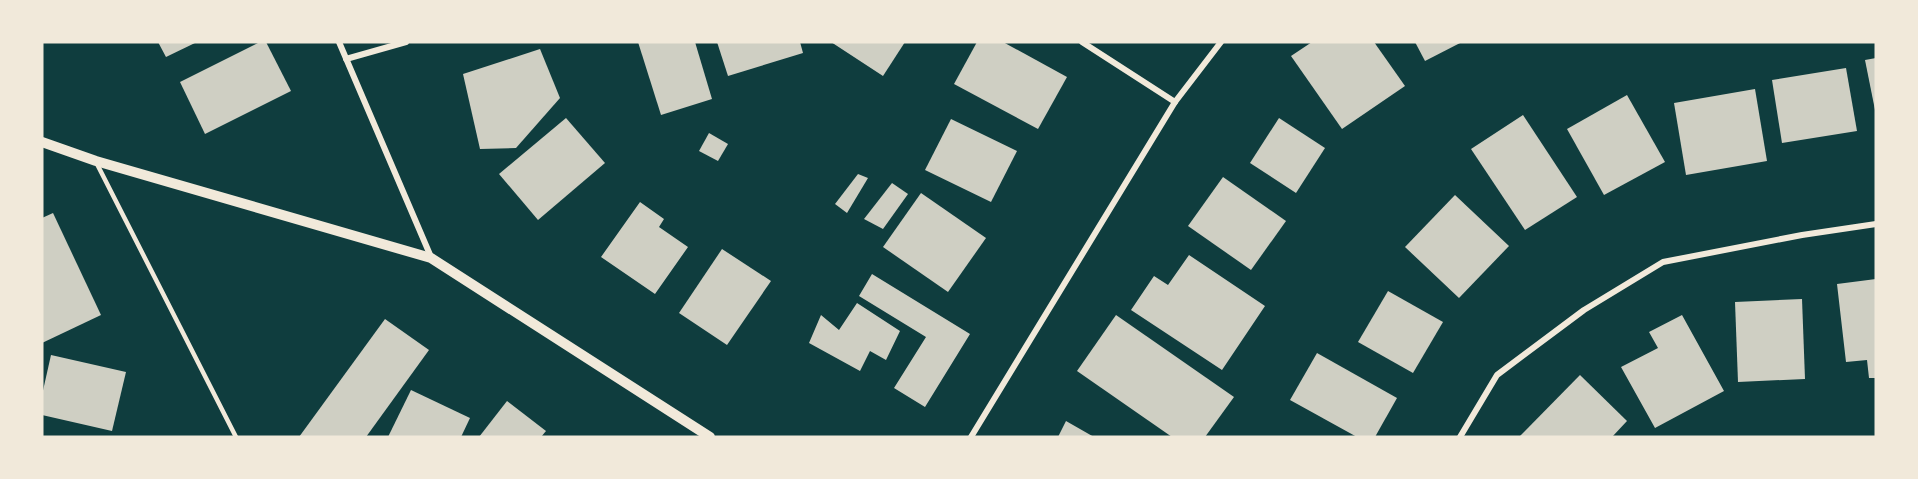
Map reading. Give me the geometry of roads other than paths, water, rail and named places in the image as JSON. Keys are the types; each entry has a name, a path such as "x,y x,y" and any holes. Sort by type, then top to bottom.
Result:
{"street":[{"path":"339,42 431,258"},
{"path":"346,59 406,42"},
{"path":"1082,42 1175,102"},
{"path":"971,437 1175,102 1221,42"},
{"path":"42,142 96,161 431,258 710,437"},
{"path":"1460,437 1497,375 1584,310 1663,262 1802,235 1876,224"}],"lane":[{"path":"96,161 236,437"}]}
